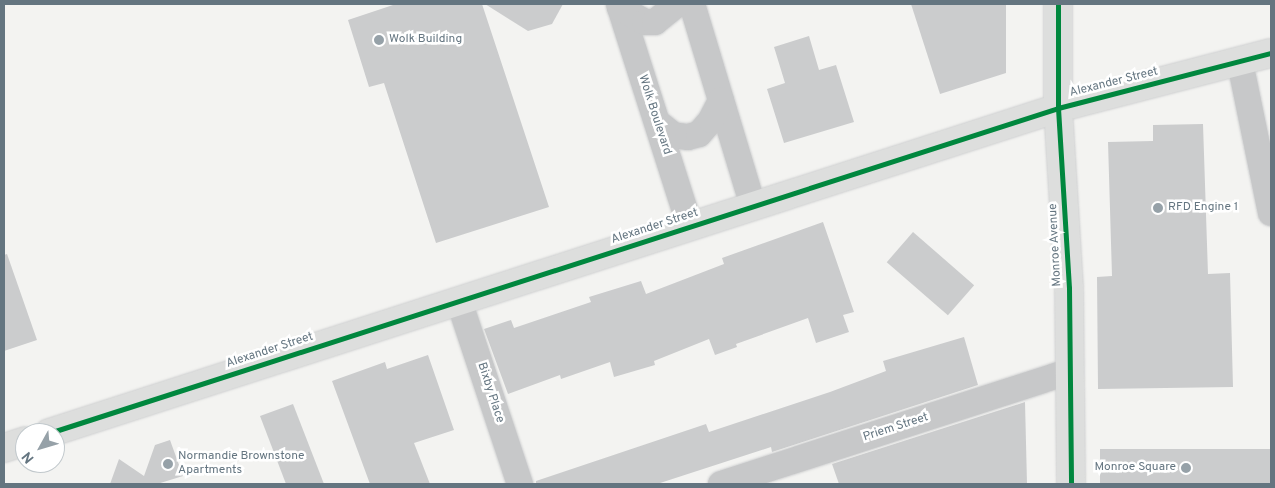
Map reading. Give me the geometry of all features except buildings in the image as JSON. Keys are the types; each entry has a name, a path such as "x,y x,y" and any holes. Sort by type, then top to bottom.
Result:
{"street":[{"path":"619,6 644,22 655,22 677,4"},
{"path":"692,4 753,206"},
{"name":"Monroe Avenue","path":"1058,4 1058,108 1069,288 1071,484"},
{"name":"Wolk Boulevard","path":"619,6 690,226"},
{"name":"Alexander Street","path":"65,428 1058,108 1240,62 1271,52"},
{"path":"1240,62 1271,213"},
{"path":"657,122 673,135 688,137 699,134 711,120 721,100"},
{"name":"Bixby Place","path":"459,301 520,484"},
{"name":"Priem Street","path":"721,484 1070,371"}],"cycle path":[{"path":"1058,4 1058,108 1069,288 1071,484"},
{"path":"65,428 1058,108 1271,53"}],"place":[{"name":"Wolk Building","path":"379,40"},
{"name":"RFD Engine 1","path":"1158,208"},
{"name":"Normandie Brownstone Apartments","path":"168,464"},
{"name":"Monroe Square","path":"1186,468"}]}
